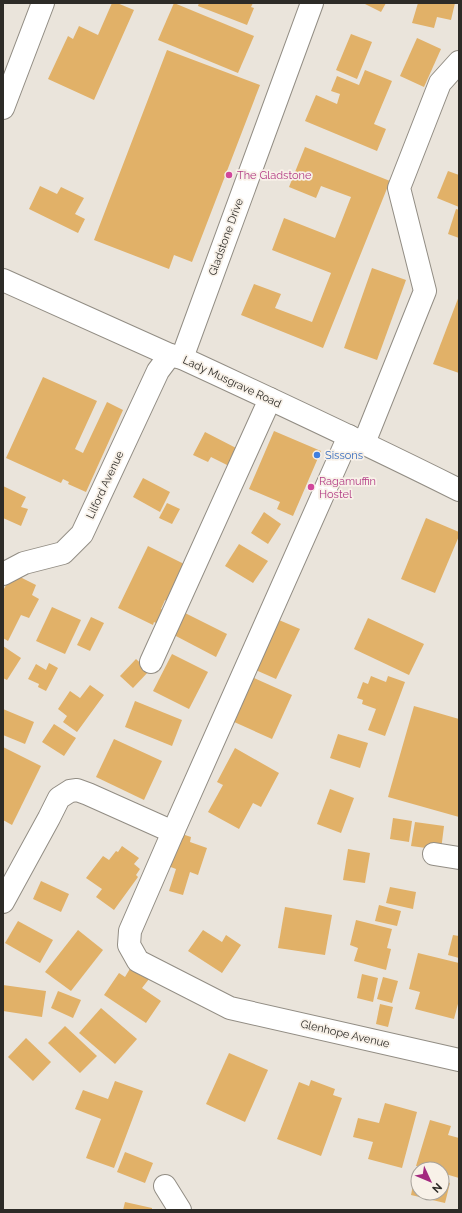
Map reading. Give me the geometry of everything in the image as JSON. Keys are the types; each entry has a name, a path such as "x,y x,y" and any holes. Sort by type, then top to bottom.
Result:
{"street":[{"path":"3,108 42,3"},
{"name":"Gladstone Drive","path":"176,357 312,3"},
{"name":"Glenhope Avenue","path":"459,62 440,83 399,188 425,291 173,832 130,931 129,945 138,961 230,1008 459,1060"},
{"name":"Lady Musgrave Road","path":"3,280 357,439 459,490"},
{"name":"Lilford Avenue","path":"3,574 24,563 63,553 82,534 158,371 176,357"},
{"path":"151,662 270,399"},
{"path":"3,902 50,818 59,798 70,791 77,790 88,794 173,832"},
{"path":"434,854 459,858"},
{"path":"165,1186 180,1210"}],"building":[{"path":"112,3 117,3 134,10 94,100 48,79 68,36 73,39 79,26 98,35"},
{"path":"174,3 254,36 238,73 158,40"},
{"path":"199,3 253,3 251,7 254,8 247,25 198,6"},
{"path":"363,3 386,3 381,12"},
{"path":"418,3 455,3 451,20 437,17 434,28 412,23"},
{"path":"351,34 372,42 357,79 336,70"},
{"path":"417,38 441,49 424,87 400,76"},
{"path":"167,50 260,85 192,262 174,255 169,269 94,240"},
{"path":"365,70 392,81 374,124 386,129 377,151 305,121 316,95 337,104 340,94 331,91 337,76 359,85"},
{"path":"305,147 390,181 323,348 241,315 254,284 281,294 275,308 312,322 331,273 272,250 284,218 335,238 351,197 321,186 316,198 289,187"},
{"path":"448,171 459,175 459,207 437,198"},
{"path":"40,186 57,194 61,187 84,198 75,214 85,219 78,233 29,209"},
{"path":"456,209 459,210 459,238 448,234"},
{"path":"372,268 406,280 377,360 344,348"},
{"path":"459,296 459,373 433,364"},
{"path":"43,377 97,401 75,449 83,453 107,402 123,410 86,492 68,484 69,482 63,479 61,483 6,458"},
{"path":"274,431 321,451 293,516 277,509 280,502 249,489"},
{"path":"205,432 238,449 229,466 211,457 208,462 193,455"},
{"path":"143,478 170,492 160,512 133,497"},
{"path":"3,486 26,497 21,507 28,509 21,526 3,518"},
{"path":"167,503 180,509 172,524 159,518"},
{"path":"264,512 281,524 268,544 251,533"},
{"path":"426,518 459,532 459,536 435,593 401,579"},
{"path":"239,544 268,561 253,583 225,566"},
{"path":"148,546 190,567 172,604 165,600 161,609 167,612 160,625 154,622 153,625 118,608"},
{"path":"12,573 36,585 32,595 39,599 29,618 21,615 8,641 3,638 3,591"},
{"path":"52,607 81,620 65,654 36,641"},
{"path":"185,613 227,634 216,657 174,635"},
{"path":"91,617 104,623 90,651 77,645"},
{"path":"272,617 300,629 276,679 249,667"},
{"path":"368,618 424,644 409,675 354,649"},
{"path":"3,646 21,658 7,680 3,678"},
{"path":"172,654 208,672 189,709 153,691"},
{"path":"136,659 149,671 133,688 120,676"},
{"path":"49,663 58,668 46,691 38,687 39,684 28,679 36,664 46,670"},
{"path":"371,676 386,682 388,676 405,682 385,736 368,730 376,709 362,704 363,700 357,698 363,682 368,684"},
{"path":"252,677 292,695 272,739 232,721"},
{"path":"90,685 104,695 77,732 63,722 67,716 58,709 70,691 80,698"},
{"path":"135,701 182,720 172,746 125,727"},
{"path":"414,706 459,719 459,817 388,797"},
{"path":"3,709 34,722 25,744 3,735"},
{"path":"54,724 76,738 64,756 42,742"},
{"path":"338,734 368,743 360,768 330,758"},
{"path":"114,739 162,761 144,800 96,777"},
{"path":"3,747 41,766 12,825 3,820"},
{"path":"235,748 279,773 261,807 253,803 239,829 208,812 223,785 217,782"},
{"path":"330,789 354,798 341,833 317,824"},
{"path":"393,818 412,821 409,842 390,839"},
{"path":"415,822 444,826 441,850 411,846"},
{"path":"182,834 191,837 190,842 207,848 198,875 190,872 183,895 169,891 176,869 168,866"},
{"path":"122,846 139,858 134,864 140,869 136,875 138,877 114,910 96,897 102,889 86,878 103,856 109,860"},
{"path":"348,849 370,853 365,883 343,880"},
{"path":"41,881 69,894 61,912 33,899"},
{"path":"390,887 416,892 413,909 386,903"},
{"path":"379,905 401,911 397,926 375,921"},
{"path":"285,907 332,915 325,955 278,948"},
{"path":"356,920 392,929 387,948 391,949 386,970 354,961 358,948 350,945"},
{"path":"18,921 53,940 40,963 5,943"},
{"path":"78,930 103,950 71,991 45,972"},
{"path":"203,930 222,942 226,935 241,945 222,973 188,951"},
{"path":"453,935 459,936 459,958 448,955"},
{"path":"418,953 459,963 459,1000 454,1019 415,1009 420,992 409,989"},
{"path":"131,967 149,979 142,988 161,1001 146,1023 104,995 119,973 125,977"},
{"path":"362,974 378,978 373,1002 357,998"},
{"path":"383,977 398,981 392,1003 377,999"},
{"path":"3,985 46,991 42,1017 3,1011"},
{"path":"58,991 81,1000 73,1018 51,1008"},
{"path":"380,1004 393,1007 388,1027 376,1024"},
{"path":"101,1008 137,1039 115,1064 79,1033"},
{"path":"65,1026 97,1056 80,1073 48,1043"},
{"path":"26,1038 51,1062 33,1081 8,1057"},
{"path":"229,1053 268,1070 245,1122 206,1104"},
{"path":"311,1080 335,1089 333,1095 342,1098 321,1156 277,1139 299,1082 309,1086"},
{"path":"115,1081 143,1091 114,1168 86,1158 101,1119 75,1109 83,1090 108,1099"},
{"path":"385,1103 417,1112 402,1168 368,1159 373,1142 353,1137 358,1118 379,1123"},
{"path":"430,1120 451,1126 448,1135 459,1138 459,1178 450,1175 450,1161 418,1161"},
{"path":"125,1152 153,1163 145,1183 117,1172"},
{"path":"125,1202 152,1208 152,1210 123,1210"}],"place":[{"name":"The Gladstone","path":"229,175"},
{"name":"Sissons","path":"317,455"},
{"name":"Ragamuffin Hostel","path":"311,487"}]}
